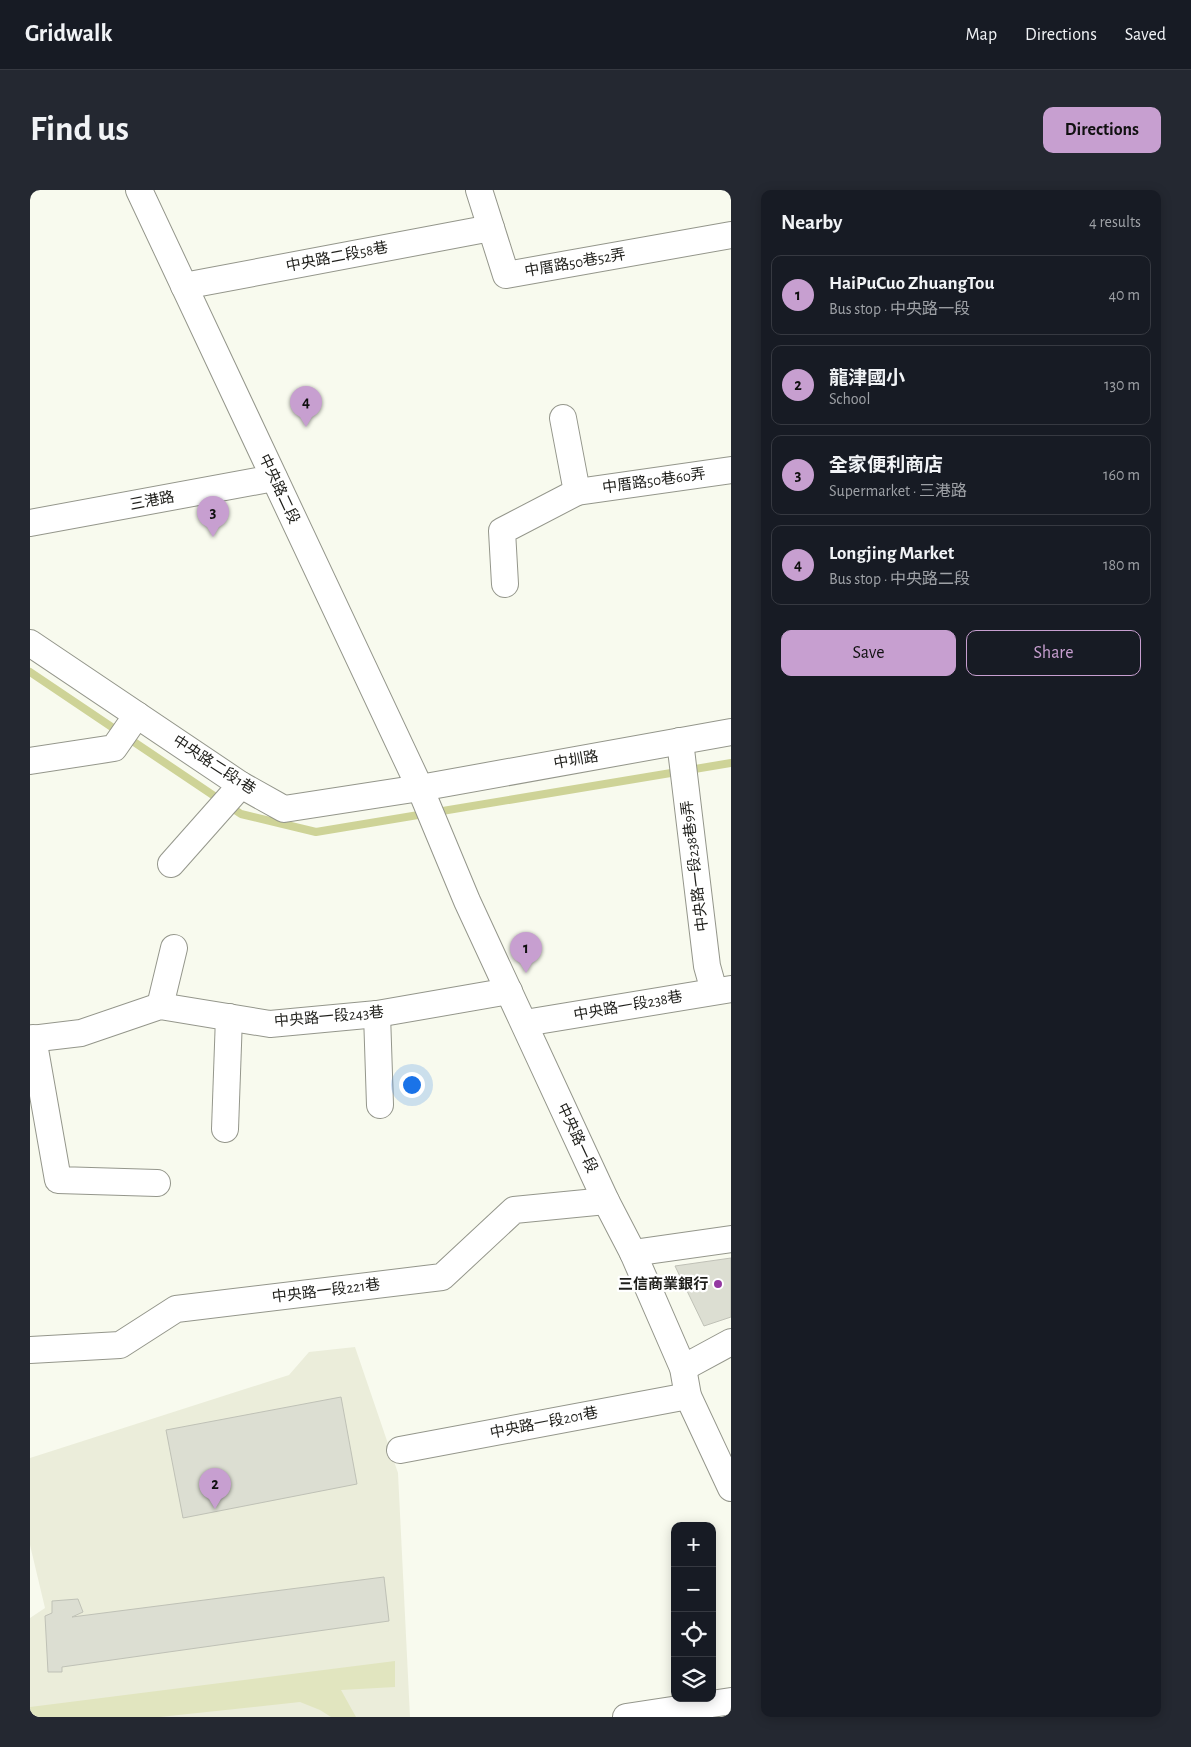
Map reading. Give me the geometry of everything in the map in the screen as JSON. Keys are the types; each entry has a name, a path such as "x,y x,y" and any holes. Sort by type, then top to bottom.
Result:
{"street":[{"name":"中央路二段","path":"139,190 420,788"},
{"name":"中厝路50巷52弄","path":"479,190 506,275 731,235"},
{"name":"中央路二段58巷","path":"184,286 491,228"},
{"path":"564,418 577,492"},
{"name":"中厝路50巷60弄","path":"505,584 502,531 577,492 731,470"},
{"name":"三港路","path":"30,523 274,478"},
{"name":"中央路二段1巷","path":"30,643 241,785 284,809 420,788"},
{"path":"30,761 114,748 138,715"},
{"name":"中圳路","path":"420,788 731,732"},
{"name":"中央路一段238巷9弄","path":"680,741 707,966 722,990"},
{"path":"171,864 241,785"},
{"name":"中央路一段","path":"420,788 467,901 606,1201 633,1253 682,1368 688,1396 731,1488"},
{"path":"160,1006 174,948"},
{"name":"中央路一段243巷","path":"157,1183 58,1180 32,1038 81,1033 160,1006 270,1024 377,1014 509,990"},
{"name":"中央路一段238巷","path":"525,1023 722,990"},
{"path":"377,1014 380,1105"},
{"path":"225,1129 229,1017"},
{"name":"中央路一段221巷","path":"30,1350 120,1345 176,1309 442,1277 514,1210 606,1201"},
{"path":"633,1253 731,1239"},
{"path":"682,1368 731,1342"},
{"name":"中央路一段201巷","path":"400,1450 688,1396"},
{"path":"626,1717 678,1714 731,1702"}],"shaded area":[{"path":"355,1347 398,1473 410,1717 30,1717 30,1618 45,1608 30,1545 30,1458 289,1375 309,1352"}],"green space":[{"path":"395,1661 395,1687 341,1690 356,1717 331,1717 320,1710 300,1702 160,1717 30,1717 30,1707"}],"building":[{"path":"731,1258 731,1317 704,1326 675,1266"},
{"path":"341,1397 357,1484 183,1518 166,1430"},
{"path":"384,1577 389,1621 62,1667 62,1672 48,1672 45,1616 52,1613 52,1601 78,1599 83,1612 72,1617"}],"waterway":[{"path":"30,672 241,814 316,832 731,763"}],"place":[{"name":"Longjing Market","path":"306,427"},
{"name":"全家便利商店","path":"213,537"},
{"name":"HaiPuCuo ZhuangTou","path":"526,973"},
{"name":"三信商業銀行","path":"718,1284"},
{"name":"龍津國小","path":"215,1509"}]}
